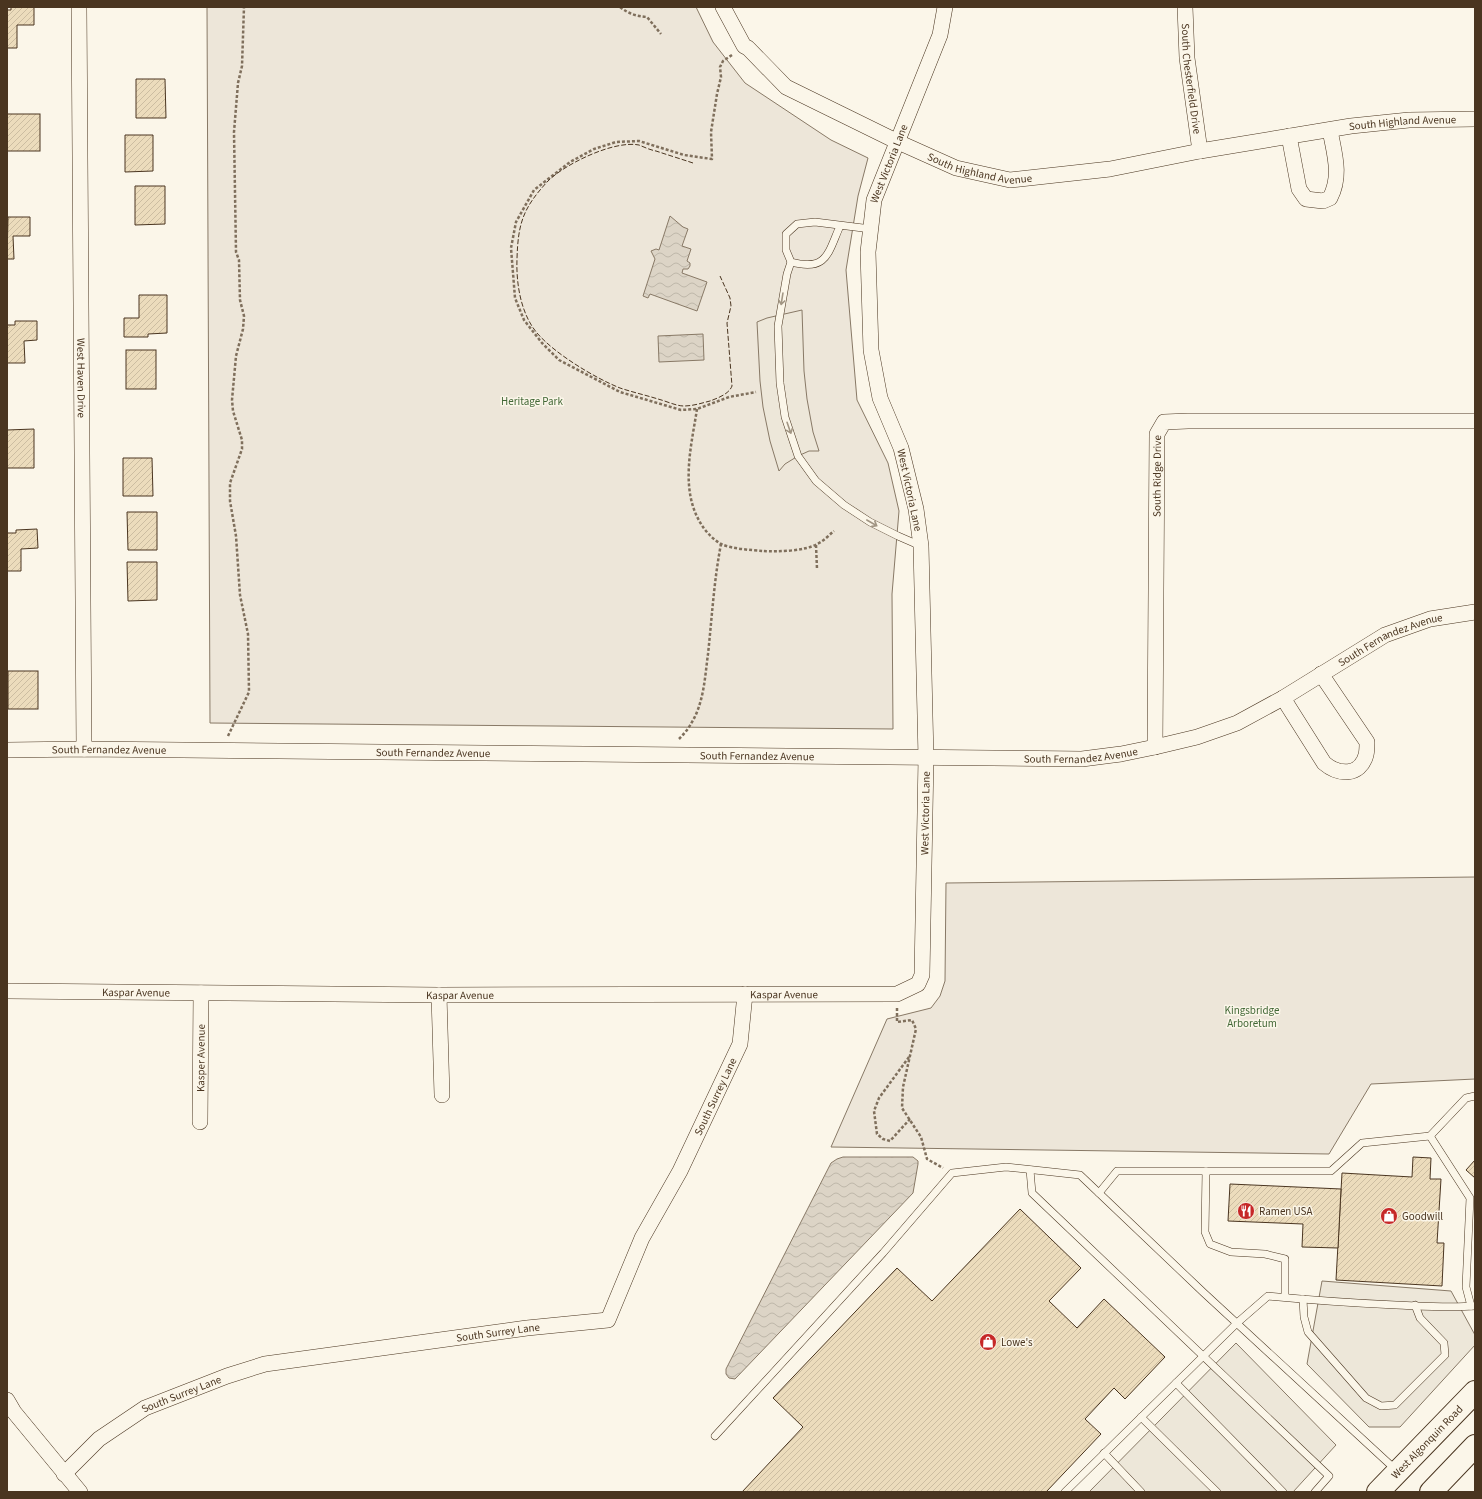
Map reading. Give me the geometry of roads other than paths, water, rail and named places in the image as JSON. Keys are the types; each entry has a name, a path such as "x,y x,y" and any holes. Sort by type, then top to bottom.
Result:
{"main road":[{"name":"West Algonquin Road","path":"1378,1492 1475,1392"},
{"path":"1431,1492 1475,1446"}],"street":[{"name":"West Haven Drive","path":"79,7 84,749"},
{"name":"South Highland Avenue","path":"722,7 744,46 748,48 786,86 898,142 956,168 1010,180 1110,169 1200,151 1330,130 1409,120 1475,118"},
{"name":"West Victoria Lane","path":"912,987 918,984 922,975 926,758 921,546 916,509 901,448 880,398 871,350 868,252 874,200 940,35 945,7"},
{"name":"South Chesterfield Drive","path":"1185,7 1187,58 1200,151"},
{"path":"1289,136 1299,189 1306,199 1323,201 1330,198 1335,188 1338,169 1330,130"},
{"name":"South Ridge Drive","path":"1155,746 1157,434 1164,422 1188,420 1475,421"},
{"name":"South Fernandez Avenue","path":"7,750 84,749 1082,759 1121,754 1197,737 1237,723 1282,698 1385,635 1430,619 1475,612"},
{"path":"1282,698 1324,763 1331,769 1342,773 1354,770 1362,764 1366,754 1367,742 1321,674"},
{"name":"Kaspar Avenue","path":"7,991 439,995 897,994 912,987"},
{"name":"Kasper Avenue","path":"200,1122 201,993"},
{"name":"South Surrey Lane","path":"64,1474 99,1439 145,1408 227,1376 265,1364 527,1328 608,1320 642,1238 680,1171 740,1044 745,994"},
{"path":"439,995 442,1095"},
{"path":"7,1400 14,1412 80,1492"}],"lane":[{"path":"870,229 815,222 797,224 786,234 786,250 791,262 787,274 778,326 780,383 785,417 798,456 816,481 844,505 870,522 921,546"},
{"path":"791,262 803,265 817,264 825,258 840,226"},
{"path":"1098,1193 1117,1171 1331,1171 1362,1143 1430,1136 1466,1098 1475,1096"},
{"path":"1069,1491 1104,1453 1204,1355 1268,1296 1415,1306 1473,1306 1466,1287 1470,1198 1430,1136"},
{"path":"716,1436 883,1253 952,1173 1006,1167 1080,1176 1398,1472"},
{"path":"1030,1170 1032,1193 1204,1355 1329,1476 1315,1492"},
{"path":"1206,1171 1205,1232 1210,1244 1231,1252 1265,1254 1285,1259 1285,1297"},
{"path":"1303,1299 1304,1317 1308,1332 1366,1398 1381,1406 1395,1405 1445,1355 1444,1343 1420,1318 1415,1306"},
{"path":"1176,1383 1283,1492"},
{"path":"1141,1417 1218,1492"},
{"path":"1104,1453 1141,1492"}],"water":[{"path":"670,216 683,227 688,229 682,246 691,249 687,261 690,263 690,266 688,269 683,269 682,273 707,282 697,311 650,294 648,298 643,296 655,259 651,251 656,249 659,250"},
{"path":"703,334 704,360 659,362 658,336"},
{"path":"843,1157 913,1157 918,1161 918,1164 913,1193 735,1379 729,1378 726,1374 726,1369 831,1163"}],"place":[{"name":"Ramen USA","path":"1246,1211"},
{"name":"Goodwill","path":"1389,1216"},
{"name":"Lowe's","path":"988,1342"}],"park label":[{"name":"Heritage Park","path":"532,401"},
{"name":"Kingsbridge Arboretum","path":"1252,1016"}]}
